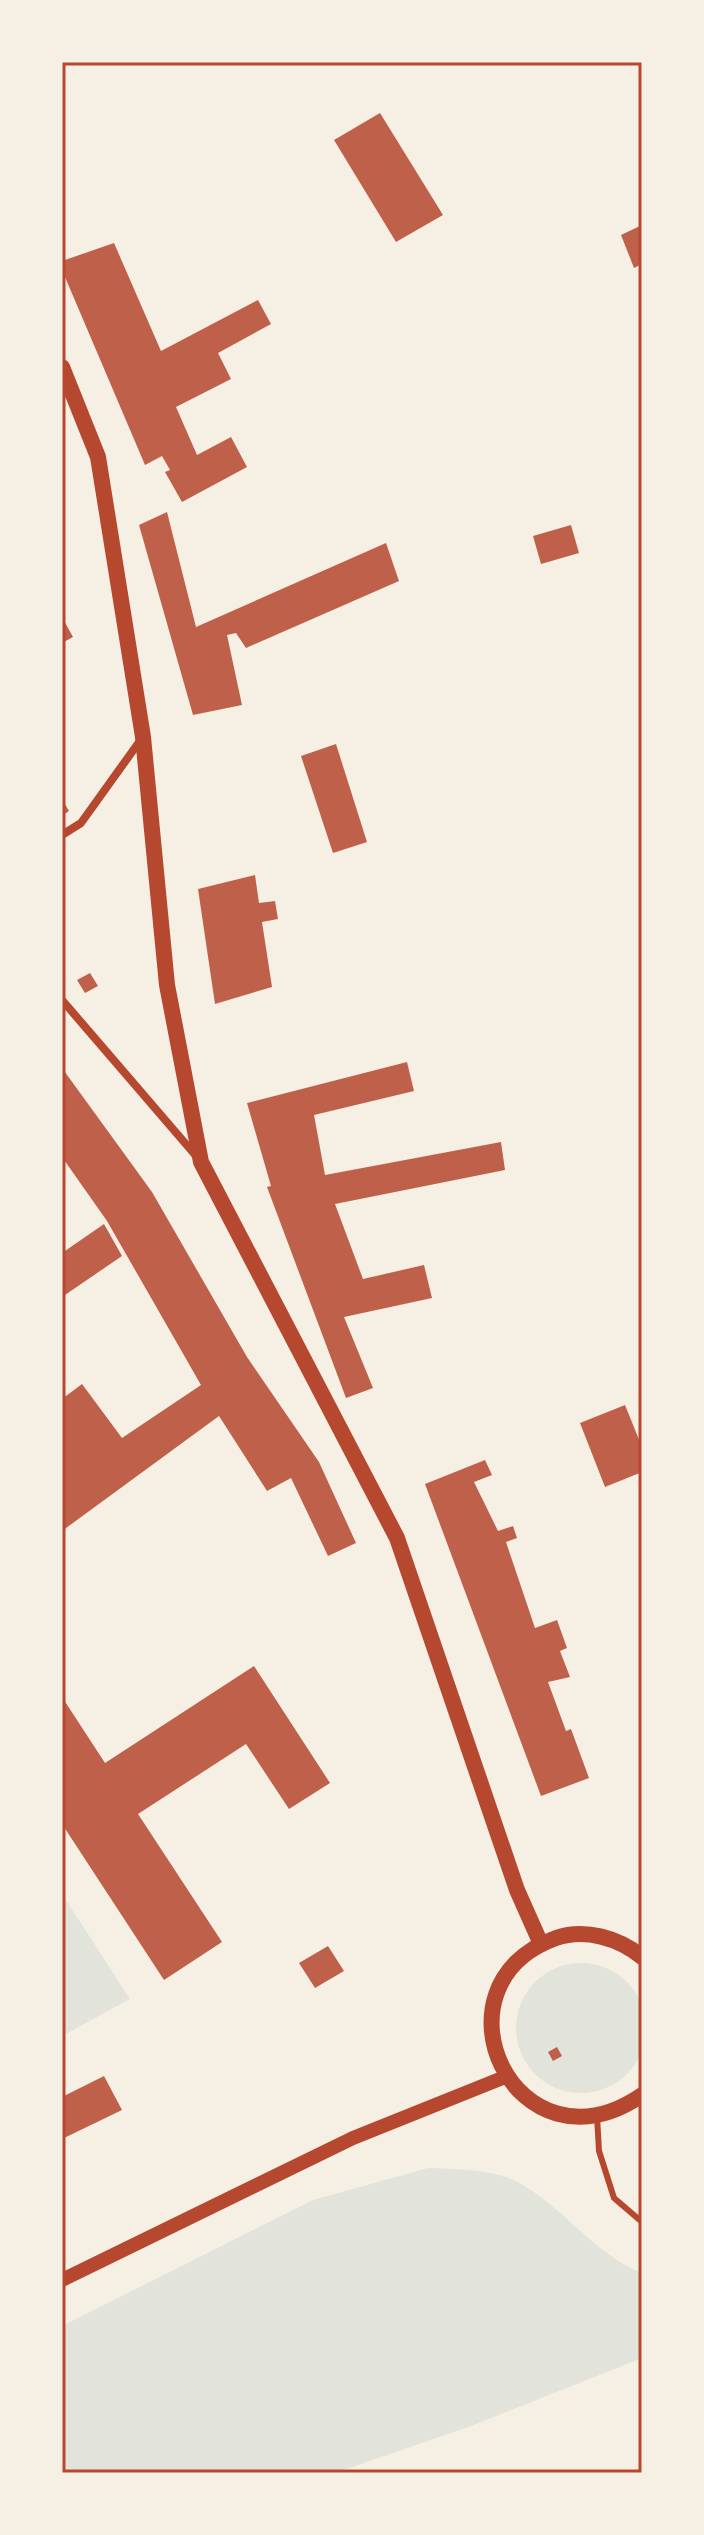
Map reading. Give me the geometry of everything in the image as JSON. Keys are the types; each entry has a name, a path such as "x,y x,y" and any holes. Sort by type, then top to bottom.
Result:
{"main road":[{"path":"62,367 98,457 143,737 167,985 201,1162 397,1538 517,1890 541,1944"},
{"path":"642,1957 618,1941 603,1937 572,1935 541,1944 524,1955 504,1977 493,2004 490,2030 496,2057 505,2077 523,2096 545,2110 571,2117 597,2116 622,2108 642,2095"}],"street":[{"path":"62,835 81,823 143,737"},
{"path":"62,1000 201,1162"},
{"path":"62,2280 353,2138 505,2077"}],"lane":[{"path":"597,2116 599,2151 614,2198 642,2222"}],"shaded area":[{"path":"62,1894 130,1999 62,2036"},
{"path":"581,1963 606,1968 627,1982 641,2003 646,2028 641,2053 627,2074 606,2088 581,2093 556,2088 535,2074 521,2053 516,2028 521,2003 535,1982 556,1968"},
{"path":"428,2168 486,2172 518,2182 550,2204 609,2254 642,2273 642,2358 471,2426 335,2473 62,2473 62,2326 313,2200"}],"building":[{"path":"380,113 443,215 396,242 334,140"},
{"path":"642,225 642,264 634,268 621,235"},
{"path":"114,243 161,351 258,300 271,324 218,353 231,379 176,407 197,455 231,437 247,467 182,502 165,472 170,470 162,456 145,465 62,270 62,261"},
{"path":"167,512 196,627 386,543 399,581 246,648 236,633 227,635 242,705 193,715 139,525"},
{"path":"571,525 579,553 541,564 533,536"},
{"path":"62,617 73,637 62,643"},
{"path":"336,744 367,842 333,853 301,756"},
{"path":"62,799 69,811 62,816"},
{"path":"255,875 259,903 275,901 278,919 262,922 272,987 215,1004 198,889"},
{"path":"90,973 98,986 85,993 77,980"},
{"path":"407,1062 414,1091 314,1115 325,1175 501,1142 505,1170 335,1204 363,1279 424,1265 432,1298 344,1317 373,1388 346,1398 267,1187 271,1186 247,1103"},
{"path":"62,1068 152,1192 247,1357 319,1462 356,1543 328,1556 291,1478 267,1491 219,1416 62,1531 62,1399 82,1384 122,1438 201,1385 107,1221 62,1157"},
{"path":"104,1224 122,1256 62,1297 62,1253"},
{"path":"625,1405 642,1447 642,1472 605,1487 580,1423"},
{"path":"485,1460 492,1475 474,1482 498,1531 513,1526 517,1538 506,1542 535,1628 557,1620 567,1648 560,1651 570,1677 548,1682 566,1731 571,1729 589,1778 541,1796 425,1484"},
{"path":"254,1666 330,1783 289,1809 246,1744 138,1814 222,1942 164,1980 62,1824 62,1697 105,1763"},
{"path":"328,1946 344,1971 315,1988 299,1963"},
{"path":"557,2047 562,2056 553,2061 548,2052"},
{"path":"104,2076 122,2110 62,2139 62,2097"}]}
